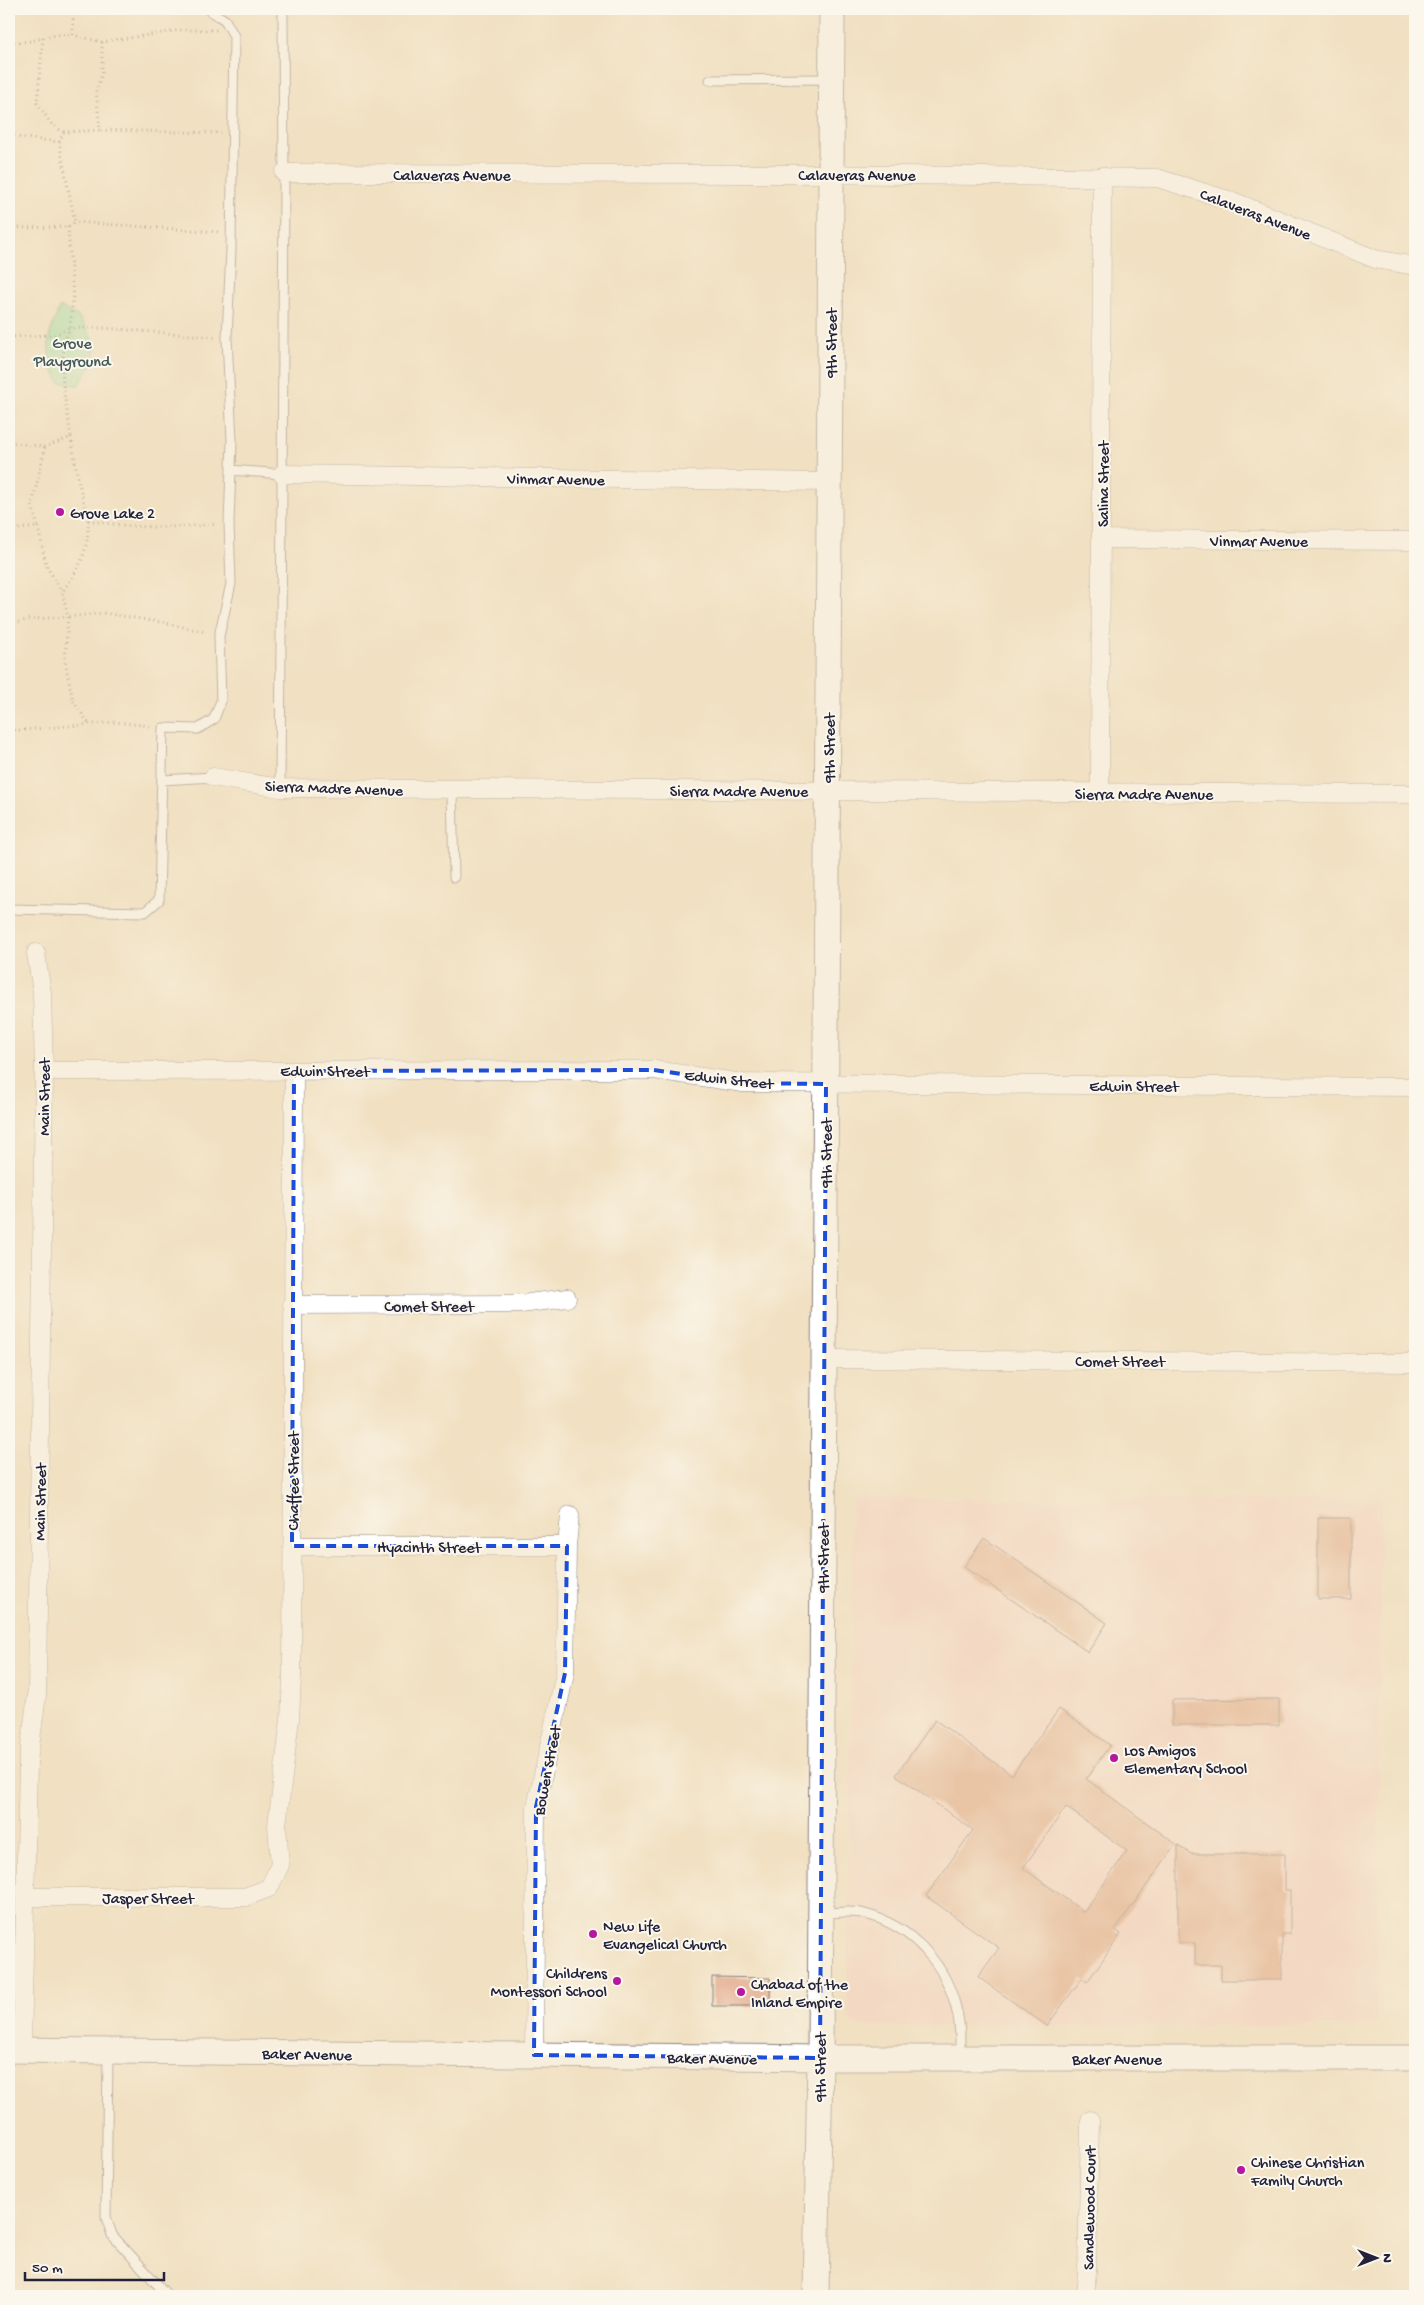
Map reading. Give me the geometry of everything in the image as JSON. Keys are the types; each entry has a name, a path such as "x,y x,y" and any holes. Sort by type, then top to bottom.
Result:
{"street":[{"name":"9th Street","path":"816,2296 820,2058 832,9"},
{"name":"Calaveras Avenue","path":"284,174 831,174 1157,178 1235,202 1374,260 1415,266"},
{"name":"Salina Street","path":"1100,793 1102,176"},
{"name":"Vinmar Avenue","path":"282,474 829,482"},
{"name":"Vinmar Avenue","path":"1102,539 1415,541"},
{"name":"Sierra Madre Avenue","path":"213,777 280,788 1415,794"},
{"name":"Main Street","path":"16,2050 24,1897 28,1761 37,1695 44,1070 42,993 36,953"},
{"name":"Edwin Street","path":"44,1070 654,1070 743,1082 826,1084 1415,1086"},
{"name":"Chaffee Street","path":"269,1888 280,1865 277,1825 290,1719 292,1678 294,1070"},
{"name":"Comet Street","path":"292,1306 521,1304 567,1298"},
{"name":"Comet Street","path":"824,1359 1415,1363"},
{"name":"Bowen Street","path":"534,2055 536,1807 565,1673 567,1546 570,1516"},
{"name":"Hyacinth Street","path":"292,1546 567,1546"},
{"name":"Jasper Street","path":"24,1897 245,1897 269,1888"},
{"name":"Baker Avenue","path":"16,2050 820,2058 1415,2058"},
{"name":"Sandlewood Court","path":"1085,2296 1088,2272 1090,2120"}],"lane":[{"path":"9,910 145,912 159,900 164,728 198,729 214,719 221,701 219,636 231,584 229,523 231,470 227,338 231,233 234,36 224,20 207,9"},
{"path":"280,788 284,174 283,14"},
{"path":"710,80 832,79"},
{"path":"231,470 282,474"},
{"path":"162,780 213,777"},
{"path":"452,789 454,877"},
{"path":"820,1913 864,1913 912,1936 932,1958 949,1984 958,2013 960,2058"},
{"path":"108,2051 106,2217 112,2235 168,2296"}],"path":[{"path":"73,9 73,35"},
{"path":"9,40 29,42 59,32 102,42 181,30 215,31 228,25"},
{"path":"43,38 37,103 52,125 64,132 100,130 232,133"},
{"path":"100,130 96,90 102,74 102,42"},
{"path":"64,132 59,142 74,222"},
{"path":"9,136 59,142"},
{"path":"9,228 68,227 74,222 231,233"},
{"path":"62,592 75,575 89,542 88,520 78,479 62,374 63,344 70,328 73,296 68,227"},
{"path":"9,338 55,335 70,328 105,328 227,338"},
{"path":"9,442 45,447 71,437"},
{"path":"45,447 32,505 46,565 62,592 68,617 65,661 73,701 89,724"},
{"path":"88,520 116,526 170,528 229,523"},
{"path":"9,530 38,527"},
{"path":"9,625 29,620 103,613 161,622 219,636"},
{"path":"9,731 116,722 164,728"}],"highlighted area":[{"path":"654,1070 743,1083 826,1084 820,2058 534,2055 536,1807 565,1673 567,1546 292,1546 294,1071"}],"shaded area":[{"name":"Los Amigos Elementary School","path":"853,1498 1381,1501 1377,2026 858,2026 851,2022 847,2015"}],"green space":[{"name":"Grove Playground","path":"60,307 79,317 94,342 95,361 78,386 59,382 51,362 49,353 50,336"}],"building":[{"path":"1318,1518 1351,1518 1351,1599 1318,1599"},
{"path":"984,1538 1107,1623 1088,1652 964,1567"},
{"path":"1279,1699 1279,1725 1172,1725 1172,1700"},
{"path":"1059,1709 1110,1745 1086,1779 1176,1844 1115,1930 1121,1934 1087,1982 1082,1978 1047,2026 978,1977 999,1948 926,1896 973,1830 896,1775 935,1720 1012,1775","holes":["1066,1807 1127,1851 1084,1912 1023,1868"]},
{"path":"1178,1845 1191,1854 1285,1854 1285,1890 1290,1890 1290,1934 1282,1934 1282,1980 1221,1980 1221,1965 1195,1965 1195,1943 1178,1943"},
{"name":"Chabad of the Inland Empire","path":"712,1977 770,1978 770,2006 712,2006"}],"place":[{"name":"Grove Lake 2","path":"60,512"},
{"name":"Los Amigos Elementary School","path":"1114,1758"},
{"name":"New Life Evangelical Church","path":"593,1934"},
{"name":"Childrens Montessori School","path":"617,1981"},
{"name":"Chabad of the Inland Empire","path":"741,1992"},
{"name":"Chinese Christian Family Church","path":"1241,2170"}]}
